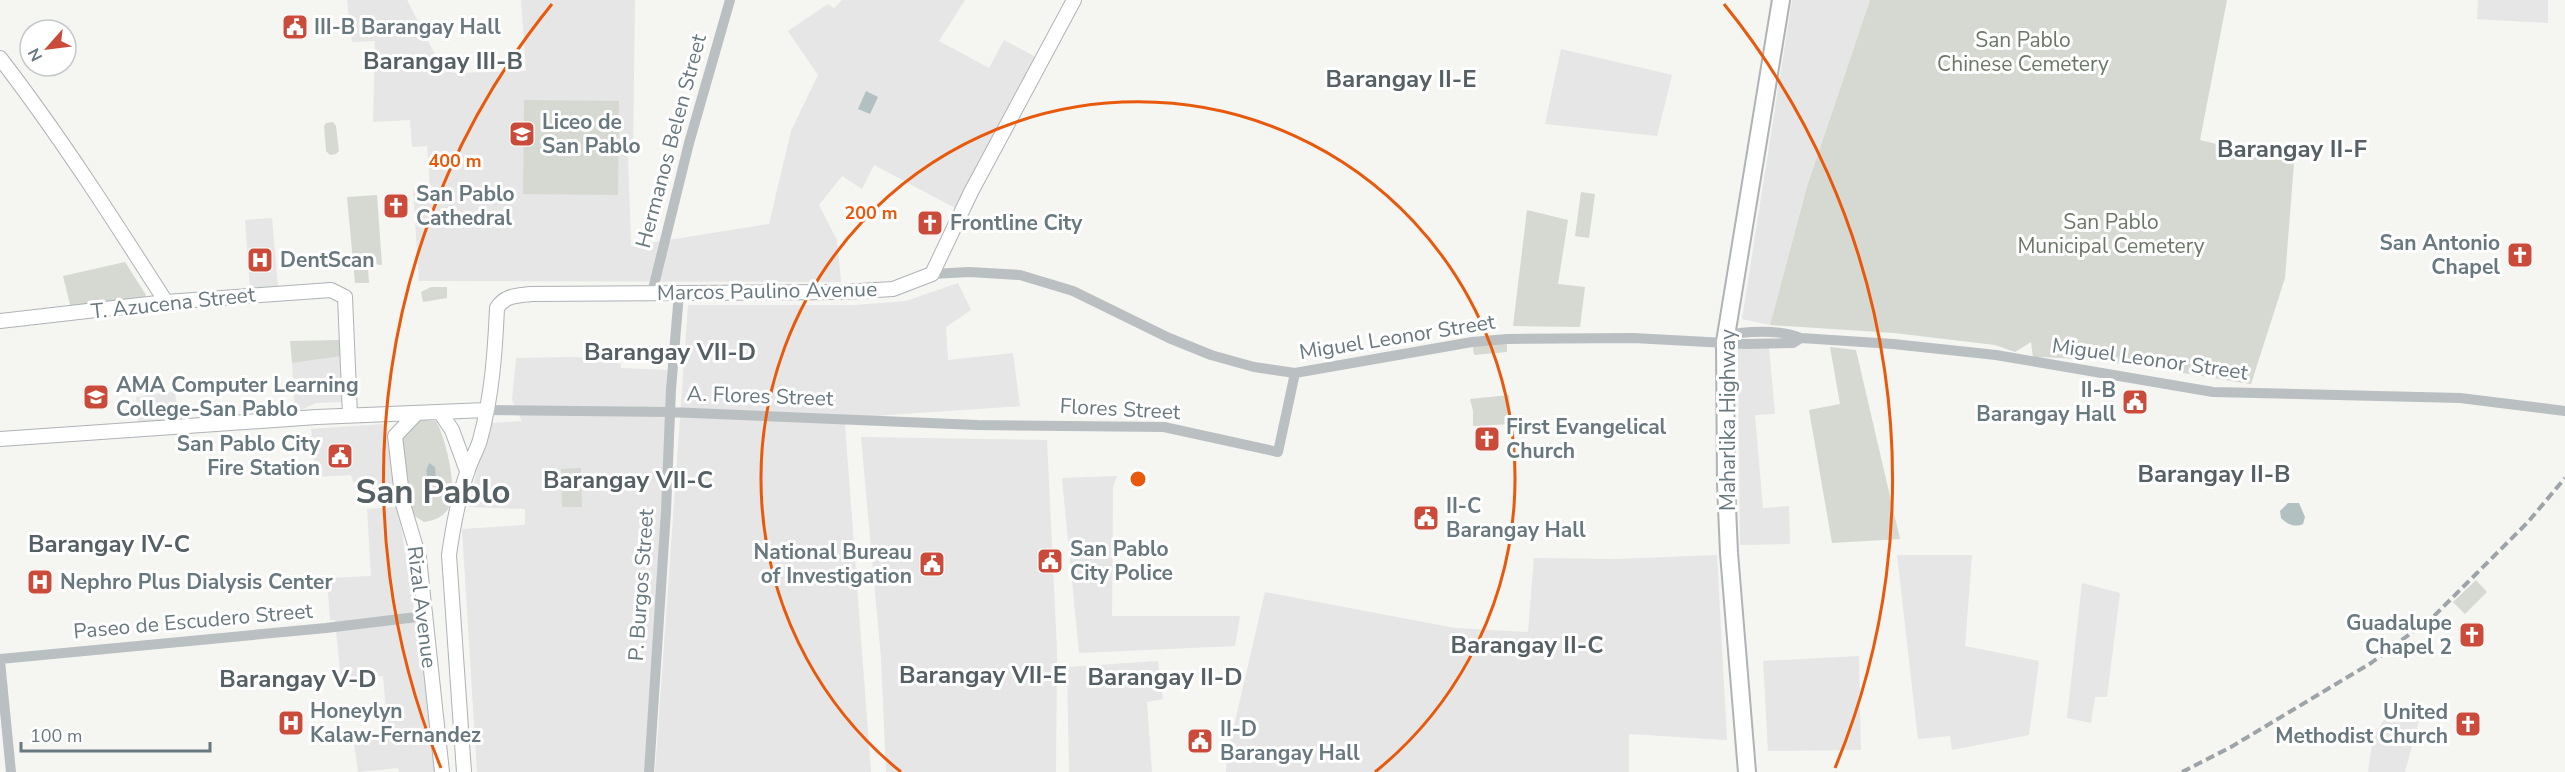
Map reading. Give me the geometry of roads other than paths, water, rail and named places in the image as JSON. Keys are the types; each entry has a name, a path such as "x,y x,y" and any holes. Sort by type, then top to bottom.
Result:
{"main road":[{"path":"932,274 971,192 1074,0"},
{"name":"Maharlika Highway","path":"1747,772 1729,553 1720,339 1781,0"},
{"path":"0,58 32,99 166,302"},
{"name":"Marcos Paulino Avenue","path":"507,297 531,294 842,292 893,289 932,274"},
{"name":"T. Azucena Street","path":"0,321 166,302 331,290 345,297 350,415"},
{"name":"Rizal Avenue","path":"464,772 449,555 454,523 467,471 479,441 494,373 497,308 507,297"},
{"path":"0,439 350,415 486,410"},
{"path":"395,436 417,412"},
{"path":"440,412 452,430 467,471"},
{"name":"Rizal Avenue","path":"392,414 403,504 419,558 442,772"}],"street":[{"name":"Hermanos Belen Street","path":"652,293 689,143 730,0"},
{"name":"Miguel Leonor Street","path":"932,274 969,272 1020,275 1073,291 1159,333 1211,355 1254,367 1295,374 1472,342 1507,339 1720,339 1745,344 1793,343 1801,338 1893,344 1996,355 2213,392 2460,398 2565,411"},
{"name":"P. Burgos Street","path":"649,772 666,511 669,412 679,293"},
{"name":"Flores Street","path":"1031,425 1164,427 1278,452 1295,374"},
{"name":"A. Flores Street","path":"486,410 669,412 1031,425"},
{"name":"Paseo de Escudero Street","path":"0,660 425,616"},
{"path":"0,660 11,772"}],"railway":[{"path":"2182,772 2231,747 2371,663 2434,616 2528,522 2565,478"}],"place":[{"name":"III-B Barangay Hall","path":"295,27"},
{"name":"Liceo de San Pablo","path":"522,134"},
{"name":"San Pablo Cathedral","path":"396,206"},
{"name":"Frontline City","path":"930,223"},
{"name":"San Antonio Chapel","path":"2520,255"},
{"name":"DentScan","path":"260,260"},
{"name":"AMA Computer Learning College-San Pablo","path":"96,397"},
{"name":"II-B Barangay Hall","path":"2135,402"},
{"name":"First Evangelical Church","path":"1487,439"},
{"name":"San Pablo City Fire Station","path":"340,456"},
{"name":"II-C Barangay Hall","path":"1426,518"},
{"name":"San Pablo City Police","path":"1050,561"},
{"name":"National Bureau of Investigation","path":"932,564"},
{"name":"Nephro Plus Dialysis Center","path":"40,582"},
{"name":"Guadalupe Chapel 2","path":"2472,635"},
{"name":"Honeylyn Kalaw-Fernandez","path":"291,723"},
{"name":"United Methodist Church","path":"2468,724"},
{"name":"II-D Barangay Hall","path":"1200,741"}],"district":[{"name":"Barangay III-B","path":"443,61"},
{"name":"Barangay II-E","path":"1401,79"},
{"name":"Barangay II-F","path":"2292,149"},
{"name":"Barangay VII-D","path":"670,352"},
{"name":"Barangay II-B","path":"2214,474"},
{"name":"Barangay VII-C","path":"628,480"},
{"name":"San Pablo","path":"433,492"},
{"name":"Barangay IV-C","path":"109,544"},
{"name":"Barangay II-C","path":"1527,645"},
{"name":"Barangay VII-E","path":"983,675"},
{"name":"Barangay II-D","path":"1165,677"},
{"name":"Barangay V-D","path":"298,679"}],"park label":[{"name":"San Pablo Chinese Cemetery","path":"2023,52"},
{"name":"San Pablo Municipal Cemetery","path":"2111,234"}]}
